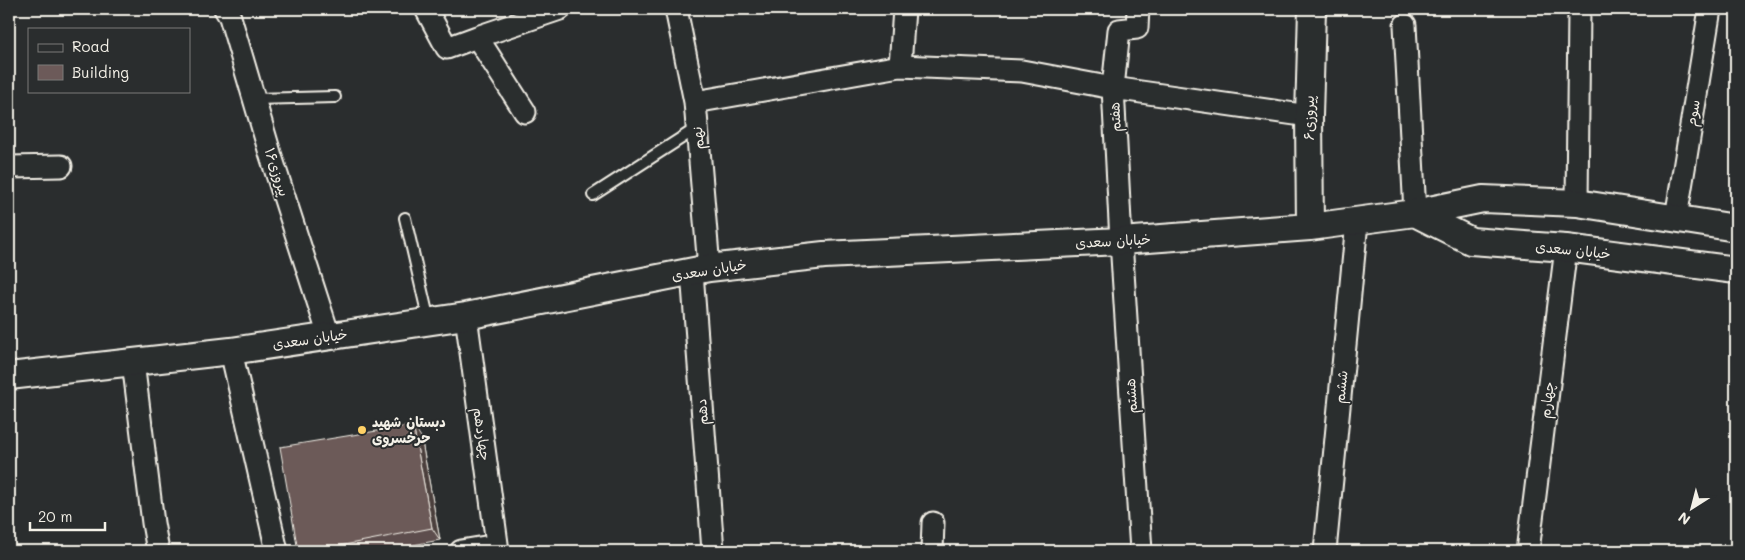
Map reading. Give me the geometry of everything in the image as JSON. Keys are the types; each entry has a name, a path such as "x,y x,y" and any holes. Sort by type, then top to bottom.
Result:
{"street":[{"name":"پیروزی۱۶","path":"225,9 230,18 329,336"},
{"path":"426,9 447,48 560,9"},
{"name":"نهم","path":"676,9 695,102 701,270"},
{"path":"900,66 904,9"},
{"name":"هفتم","path":"1121,240 1114,88 1120,30 1137,28 1138,9"},
{"name":"پیروزی۶","path":"1310,227 1309,116 1312,9"},
{"path":"1577,203 1579,9"},
{"name":"سوم","path":"1676,218 1710,9"},
{"path":"1405,25 1415,213"},
{"path":"477,37 525,112"},
{"path":"695,102 900,66 1022,71 1114,88 1309,116"},
{"path":"9,166 61,166"},
{"name":"خیابان سعدی","path":"9,376 231,351 429,322 701,270 824,255 1121,240 1310,227 1415,213 1483,199 1577,203 1736,228"},
{"name":"خیابان سعدی","path":"1415,213 1471,241 1566,248 1736,270"},
{"name":"ششم","path":"1325,551 1357,222"},
{"name":"هشتم","path":"1121,240 1141,551"},
{"name":"چهارم","path":"1528,551 1566,248"},
{"name":"دهم","path":"701,270 713,551"},
{"name":"چهاردهم","path":"466,316 497,548"},
{"path":"231,351 277,551"},
{"path":"133,362 158,551"},
{"path":"932,551 933,523"},
{"path":"461,551 497,548"}],"lane":[{"path":"254,99 336,97"},
{"path":"593,196 697,128"},
{"path":"405,218 429,322"}],"building":[{"path":"413,425 432,528 313,551 298,551 280,447"}],"place":[{"name":"دبستان شهید حرخسروی","path":"362,430"}]}
